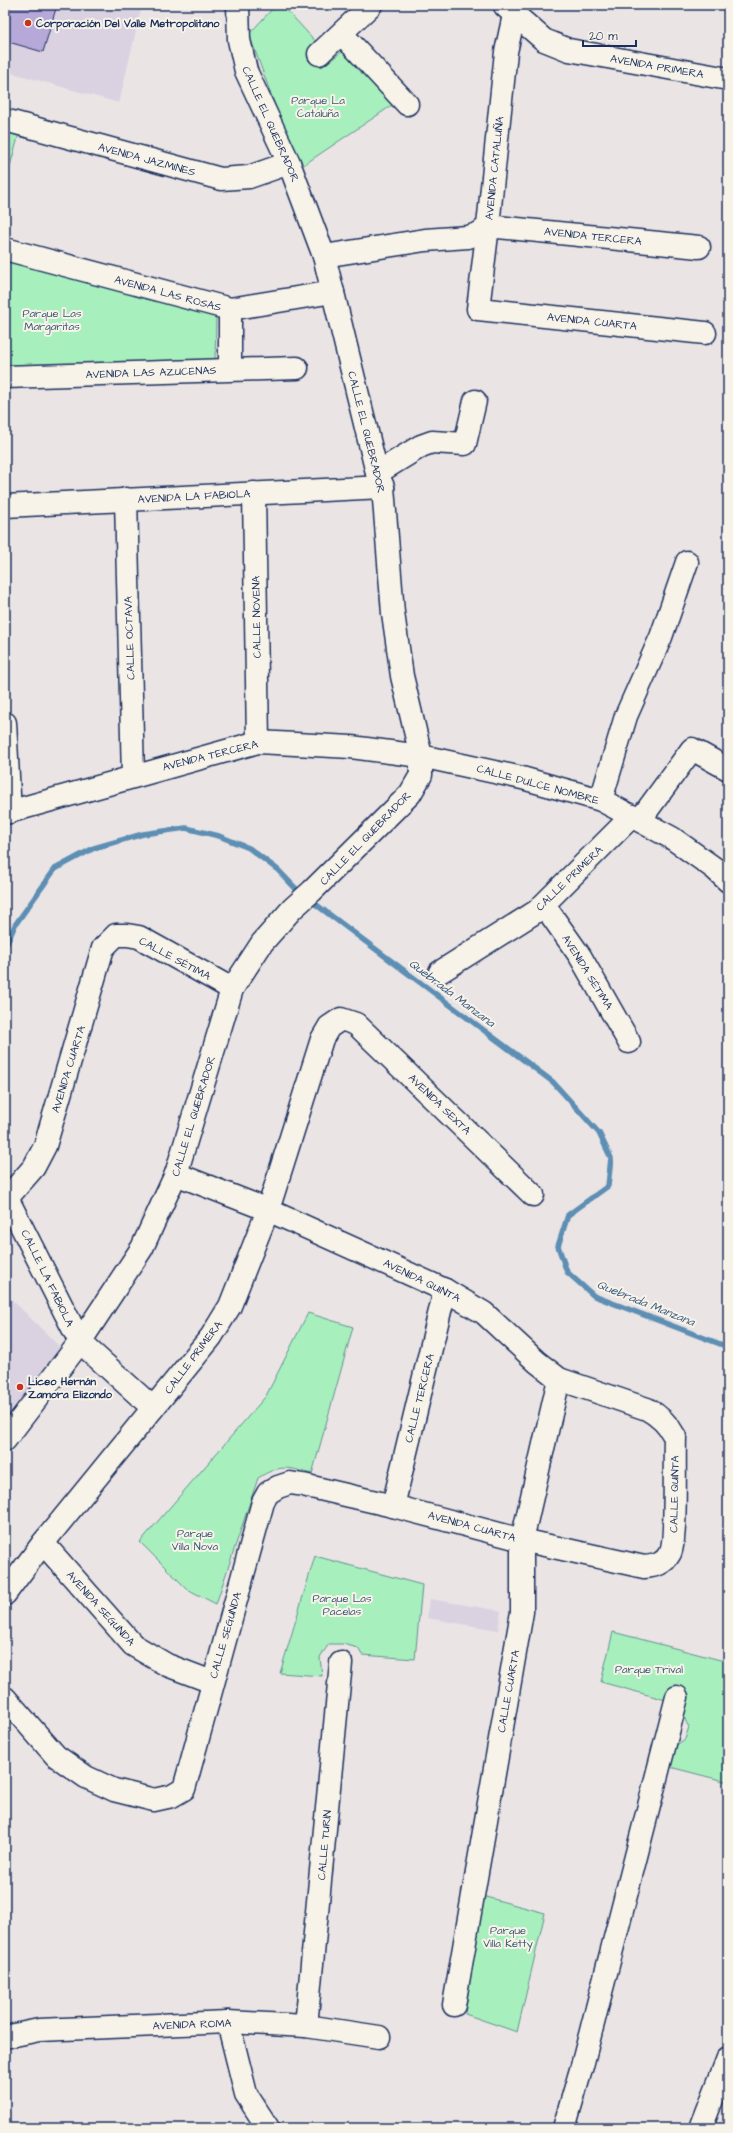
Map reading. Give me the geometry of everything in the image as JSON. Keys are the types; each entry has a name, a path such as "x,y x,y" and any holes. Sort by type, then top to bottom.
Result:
{"street":[{"name":"CALLE EL QUEBRADOR","path":"5,1440 80,1342 142,1248 176,1174 232,989 262,943 292,909 410,794 420,775 421,756 402,676 393,614 380,480 324,256 290,163 246,71 238,40 238,5"},
{"path":"319,54 372,5"},
{"name":"AVENIDA PRIMERA","path":"509,10 544,40 569,50 728,79"},
{"name":"AVENIDA CATALUÑA","path":"324,256 425,240 468,237 480,233 488,226 509,10"},
{"path":"342,34 407,104"},
{"name":"AVENIDA JAZMINES","path":"5,120 221,179 249,177 290,163"},
{"name":"AVENIDA TERCERA","path":"488,226 699,247"},
{"name":"AVENIDA CUARTA","path":"488,226 478,309 705,333"},
{"name":"AVENIDA LAS ROSAS","path":"5,249 230,309 333,292"},
{"path":"230,309 230,369"},
{"name":"AVENIDA LAS AZUCENAS","path":"5,377 297,368"},
{"path":"380,480 420,446 432,442 465,444 475,401"},
{"name":"AVENIDA LA FABIOLA","path":"5,506 254,493 380,480"},
{"name":"CALLE NOVENA","path":"254,493 258,742"},
{"name":"CALLE OCTAVA","path":"126,500 133,776"},
{"path":"601,800 626,716 661,637 687,562"},
{"path":"5,724 8,813"},
{"name":"AVENIDA TERCERA","path":"8,813 133,776 258,742 351,747 421,756"},
{"name":"CALLE PRIMERA","path":"440,972 544,905 636,818 692,749 728,769"},
{"name":"CALLE DULCE NOMBRE","path":"421,756 522,778 601,800 672,838 714,868 728,881"},
{"name":"AVENIDA SÉTIMA","path":"544,905 580,956 629,1042"},
{"name":"AVENIDA CUARTA","path":"6,1195 34,1167 45,1146 104,948 116,935"},
{"name":"CALLE SÉTIMA","path":"116,935 127,935 139,938 232,989"},
{"name":"CALLE PRIMERA","path":"5,1594 43,1543 211,1337 230,1306 268,1210 322,1039 329,1027 341,1019"},
{"name":"AVENIDA SEXTA","path":"341,1019 356,1024 372,1038 534,1196"},
{"name":"AVENIDA QUINTA","path":"176,1174 268,1210 445,1290 484,1313 537,1362 559,1378 647,1409 660,1416 669,1426"},
{"name":"CALLE LA FABIOLA","path":"6,1195 80,1342"},
{"name":"CALLE TERCERA","path":"392,1506 445,1290"},
{"path":"80,1342 153,1408"},
{"name":"CALLE CUARTA","path":"454,2004 522,1612 522,1540 559,1378"},
{"name":"CALLE QUINTA","path":"664,1561 671,1552 673,1535 675,1437 669,1426"},
{"name":"AVENIDA CUARTA","path":"278,1487 290,1483 303,1485 392,1506 522,1540 644,1567 656,1566 664,1561"},
{"name":"CALLE SEGUNDA","path":"5,1698 56,1756 86,1777 114,1790 154,1800 172,1796 184,1789 212,1682 263,1502 268,1493 278,1487"},
{"name":"AVENIDA SEGUNDA","path":"43,1543 133,1646 167,1665 212,1682"},
{"name":"CALLE TURÍN","path":"306,2026 341,1663"},
{"path":"564,2128 582,2066 677,1697"},
{"path":"228,2022 246,2094 268,2128"},
{"name":"AVENIDA ROMA","path":"5,2037 39,2030 228,2022 306,2026 379,2037"},
{"path":"701,2128 728,2058"}],"shaded area":[{"path":"5,5 142,5 119,103 5,71"},
{"name":"Liceo Hernán Zamora Elizondo","path":"5,1293 64,1351 5,1424"},
{"path":"430,1599 501,1611 498,1630 427,1618"}],"green space":[{"name":"Parque La Cataluña","path":"276,5 282,5 318,44 308,54 322,67 344,50 394,104 302,166 279,116 249,34"},
{"path":"5,130 19,134 5,184"},
{"name":"Parque Las Margaritas","path":"5,258 216,316 215,362 5,368"},
{"name":"Parque Villa Nova","path":"308,1313 353,1327 312,1474 290,1468 284,1468 272,1470 258,1478 216,1604 187,1589 140,1542 266,1396"},
{"name":"Parque Las Pacelas","path":"315,1556 422,1585 415,1659 362,1655 358,1648 343,1644 329,1644 320,1657 322,1676 280,1673"},
{"name":"Parque Trival","path":"613,1632 728,1662 728,1782 670,1767 675,1746 685,1739 689,1727 686,1723 684,1715 686,1692 669,1688 666,1700 601,1682"},
{"name":"Parque Villa Ketty","path":"482,1896 545,1913 517,2032 465,2014"}],"building":[{"name":"Corporación Del Valle Metropolitano","path":"5,5 57,5 43,52 5,41"}],"waterway":[{"name":"Quebrada Manzana","path":"5,948 15,925 55,869 94,848 143,834 186,828 219,836 249,848 278,870 301,894"},
{"name":"Quebrada Manzana","path":"310,900 553,1082 599,1133 611,1158 608,1186 568,1215 558,1246 567,1272 594,1296 728,1347"}],"place":[{"name":"Corporación Del Valle Metropolitano","path":"28,23"},
{"name":"Liceo Hernán Zamora Elizondo","path":"20,1387"}]}
